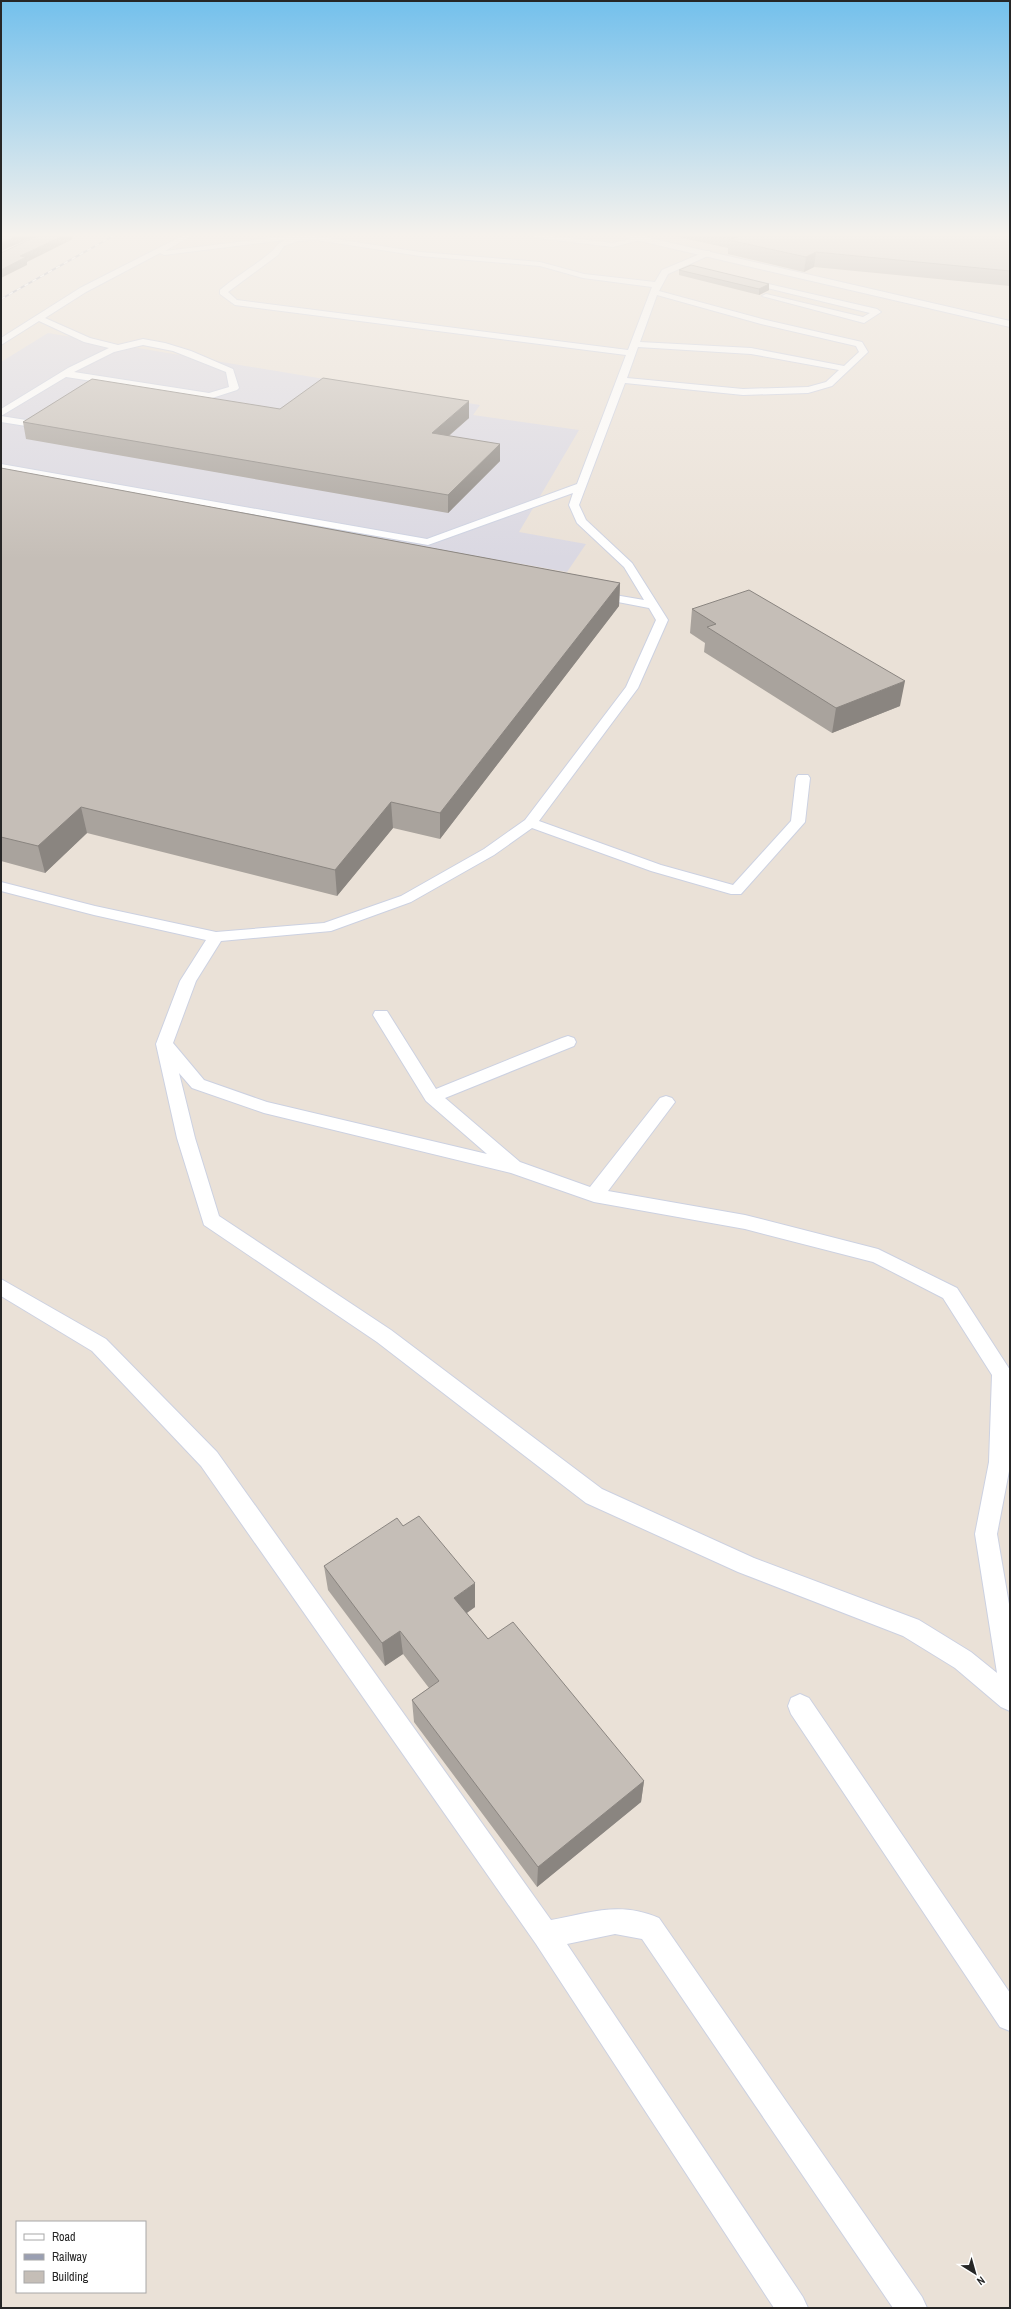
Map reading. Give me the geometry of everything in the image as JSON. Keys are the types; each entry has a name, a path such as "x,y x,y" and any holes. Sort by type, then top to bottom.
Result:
{"lane":[{"path":"103,344 116,347"},
{"path":"1,413 66,374 116,347 133,344"},
{"path":"66,374 209,396 234,388 230,371 182,351 150,344"},
{"path":"595,344 632,348 751,351 846,369"},
{"path":"1,886 94,910 216,937 326,928 406,898 489,852 530,823 632,688 662,620 628,565 581,521 574,505 634,344"},
{"path":"620,380 743,392 808,390 829,384 846,369 864,352 858,344"},
{"path":"1,419 26,423"},
{"path":"1,467 428,542 582,486"},
{"path":"588,593 653,605"},
{"path":"530,823 656,868 736,891 798,822 803,778"},
{"path":"216,937 188,981 164,1044 186,1138 211,1220 384,1336 594,1496 746,1565 911,1628 963,1660 1010,1699"},
{"path":"381,1015 432,1097 514,1168"},
{"path":"432,1097 568,1042"},
{"path":"164,1044 198,1084 264,1107 514,1168 594,1195 745,1222 878,1256 950,1293 1002,1374 1000,1462 986,1534 1010,1681"},
{"path":"594,1195 666,1102"},
{"path":"1,1287 99,1345 208,1459 546,1935 792,2308"},
{"path":"800,1706 1010,2017"},
{"path":"546,1935 616,1921 650,1927 911,2308"}],"shaded area":[{"path":"31,344 113,344 480,405 473,415 579,430 519,532 586,544 567,572 1,472 1,362"}],"building":[{"path":"323,378 469,401 432,433 500,444 448,495 23,422 92,379 280,409"},
{"path":"1,468 620,583 440,813 391,802 335,870 81,807 38,846 1,837"},
{"path":"749,590 905,681 836,708 707,627 716,624 692,609"},
{"path":"419,1516 475,1583 454,1598 488,1639 513,1622 644,1781 538,1867 412,1700 439,1681 400,1631 382,1643 324,1566 397,1518 403,1526"}]}
